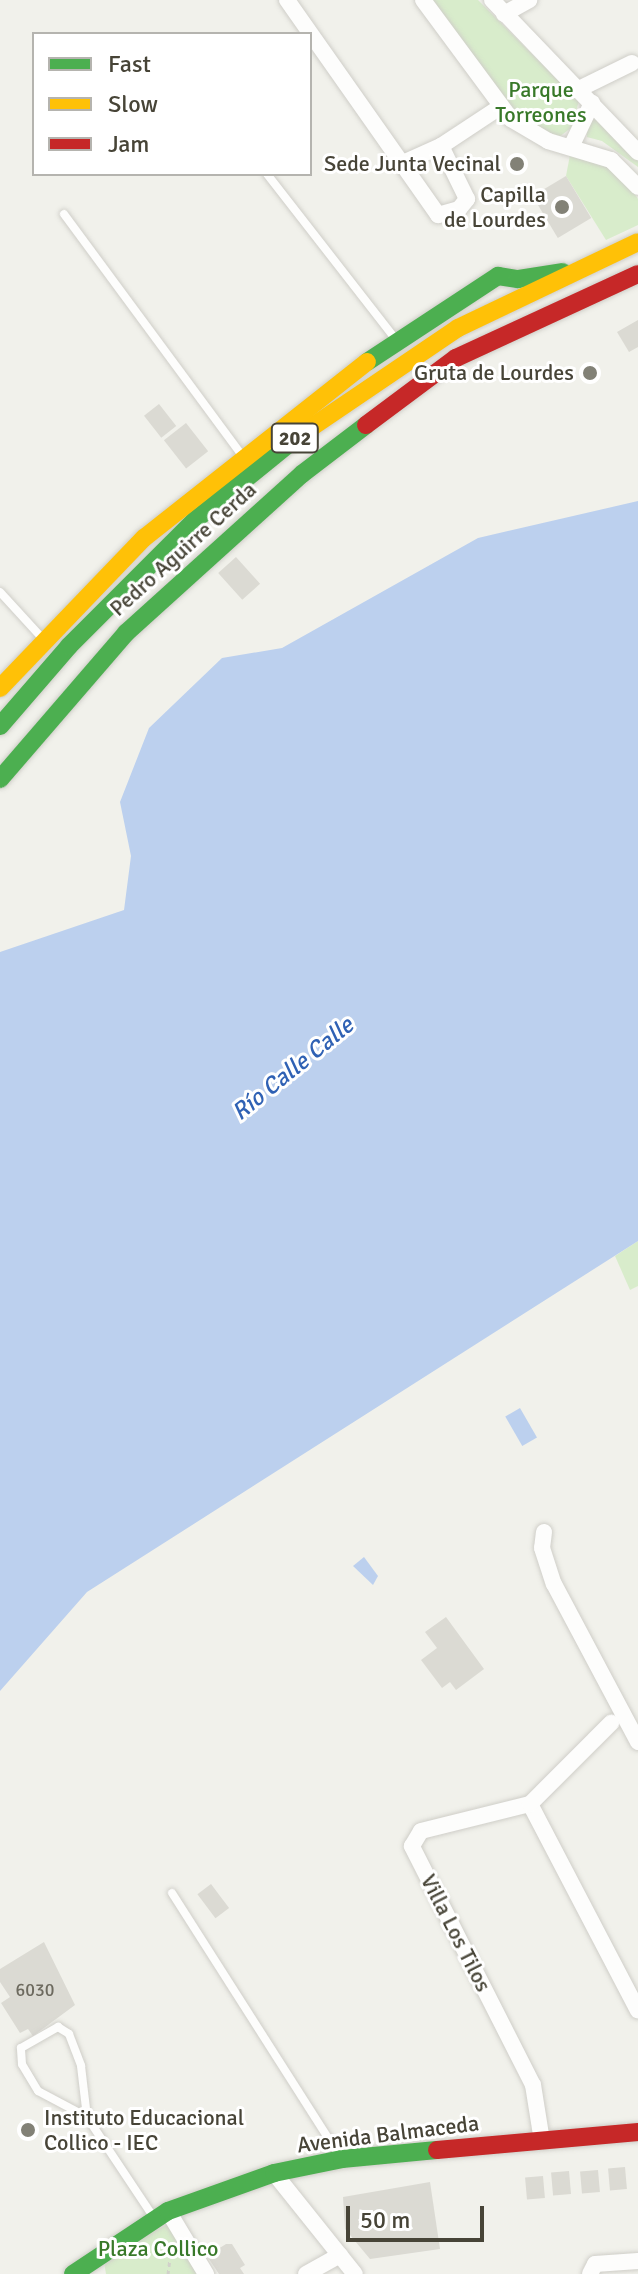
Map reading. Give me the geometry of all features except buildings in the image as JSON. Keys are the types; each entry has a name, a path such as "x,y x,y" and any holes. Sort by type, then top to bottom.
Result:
{"main road":[{"name":"Pedro Aguirre Cerda","path":"3,713 146,568 245,478 385,373 568,271 638,242"},
{"name":"Pedro Aguirre Cerda","path":"0,688 144,538 243,455 396,341 498,276 518,279 568,271"},
{"name":"Pedro Aguirre Cerda","path":"0,779 126,633 302,474 456,358 638,274"},
{"name":"Avenida Balmaceda","path":"73,2274 96,2267 161,2215 274,2173 342,2159 638,2132"}],"street":[{"path":"287,0 310,32"},
{"path":"423,0 500,107 537,137 611,160 638,187"},
{"path":"492,0 638,152"},
{"path":"504,14 529,0"},
{"path":"312,34 405,162 438,215 459,209 467,199 441,146"},
{"path":"579,89 632,63"},
{"path":"571,147 592,103"},
{"path":"405,162 441,146 500,107"},
{"path":"544,1532 542,1548 554,1584 638,1742"},
{"path":"611,1723 530,1804 638,2011"},
{"name":"Villa Los Tilos","path":"530,1804 421,1831 412,1846 533,2085 542,2141"},
{"path":"274,2173 355,2274"},
{"path":"161,2215 206,2274"},
{"path":"306,2274 340,2255"},
{"path":"590,2274 595,2264 638,2261"}],"lane":[{"path":"269,176 396,341"},
{"path":"64,214 243,455"},
{"path":"0,592 43,640"},
{"path":"172,1893 342,2159"},
{"path":"87,2117 81,2066 69,2034 58,2027 21,2048 25,2072 38,2091 87,2117 161,2215"}],"green space":[{"name":"Parque Torreones","path":"431,0 478,0 579,101 571,128 559,137 515,117"},
{"path":"594,119 601,122 638,161 638,167 602,141 587,137 587,124"},
{"path":"570,155 605,164 626,180 638,199 638,225 606,240 566,176"},
{"path":"638,1241 638,1286 630,1290 615,1256"},
{"name":"Plaza Collico","path":"171,2223 200,2274 106,2274 103,2255"}],"water":[{"name":"Río Calle Calle","path":"638,501 638,1241 87,1592 0,1691 0,952 124,910 131,856 120,802 149,728 222,658 282,648 478,538"},
{"path":"520,1408 537,1437 522,1446 505,1416"},
{"path":"364,1557 378,1576 373,1585 353,1566"}],"traffic: fast":[{"path":"367,362 498,276 518,279 562,272"},
{"path":"0,779 126,633 302,474 366,425"},
{"path":"0,726 69,646 195,520 300,435"},
{"path":"73,2274 168,2211 274,2173 342,2159 437,2150"}],"traffic: slow":[{"path":"300,435 458,328 638,242"},
{"path":"0,688 144,538 367,362"}],"traffic: jam":[{"path":"366,425 456,358 638,274"},
{"path":"437,2150 638,2132"}],"place":[{"name":"Sede Junta Vecinal","path":"517,164"},
{"name":"Capilla de Lourdes","path":"562,207"},
{"name":"Gruta de Lourdes","path":"590,373"},
{"name":"Instituto Educacional Collico - IEC","path":"28,2130"}]}
